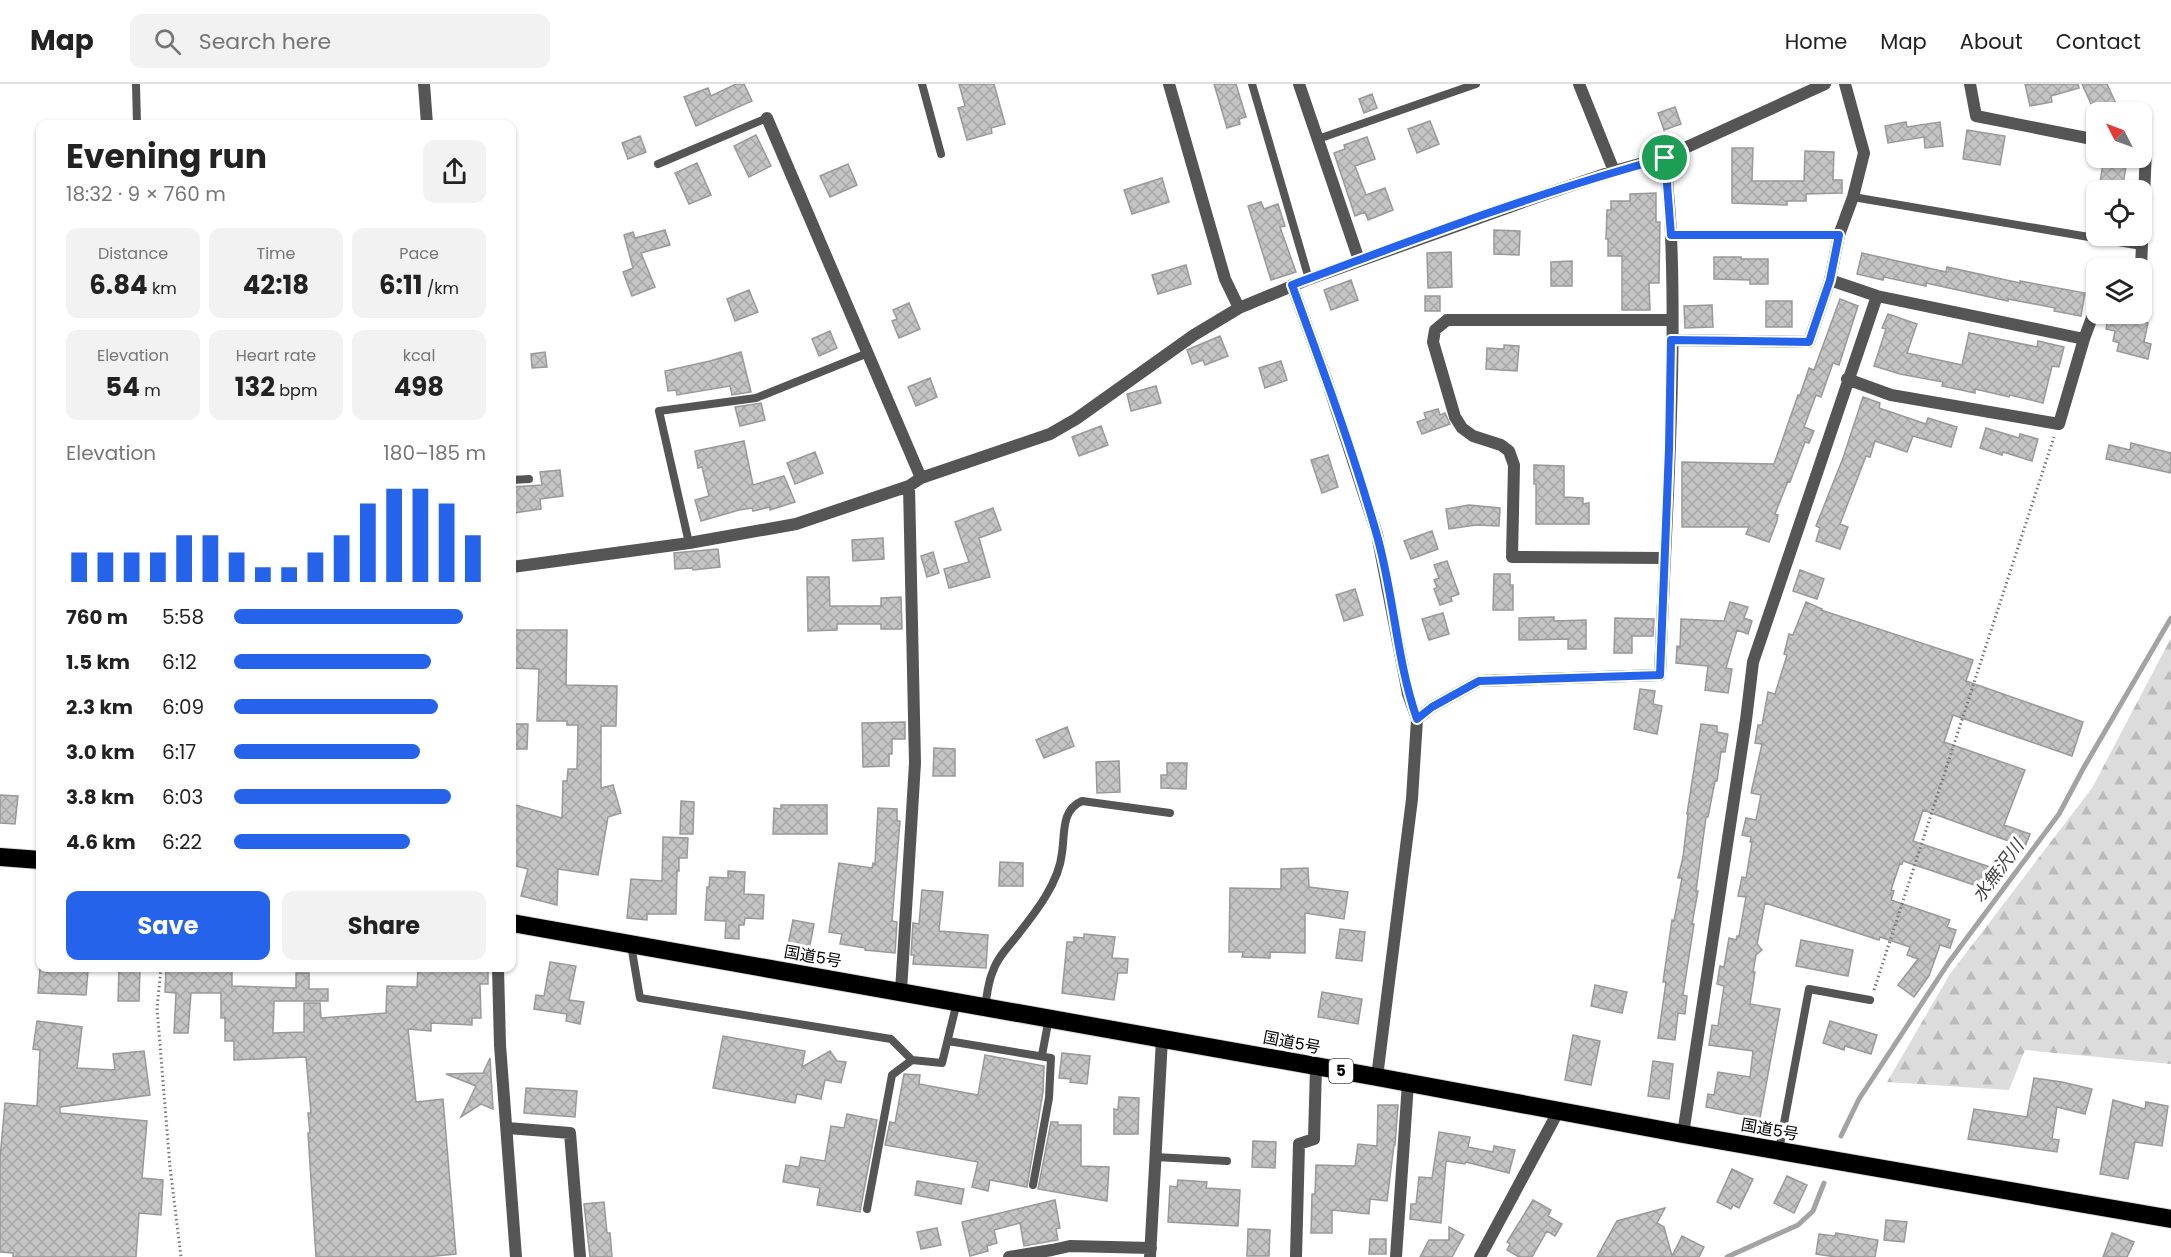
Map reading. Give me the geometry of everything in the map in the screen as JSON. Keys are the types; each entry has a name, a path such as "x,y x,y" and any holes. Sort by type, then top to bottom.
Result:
{"highway":[{"path":"0,857 36,860"},
{"name":"国道5号","path":"516,924 1316,1066 1683,1134 2171,1219"}],"street":[{"path":"424,84 427,120"},
{"path":"1169,84 1225,279 1239,308"},
{"path":"1299,84 1359,260"},
{"path":"1579,84 1614,171"},
{"path":"1671,340 1809,342 1830,280 1839,235 1853,197 1864,153 1845,84"},
{"path":"1970,84 1976,116 2086,138"},
{"path":"516,566 689,543 796,524 909,486 921,478 1050,434 1076,419 1194,335 1239,308 1359,260 1614,171 1665,158 1817,85"},
{"path":"767,118 921,478"},
{"path":"1417,719 1432,707 1479,681 1660,675 1672,320 1671,235 1665,158"},
{"path":"2141,258 2142,246"},
{"path":"1830,280 1877,296 2084,339"},
{"path":"1292,285 1327,381 1377,534 1408,693 1417,719 1412,799 1377,1077"},
{"path":"1683,1134 1753,662 1877,296"},
{"path":"1664,558 1512,557 1514,465 1509,451 1501,445 1473,436 1458,423 1433,342 1435,330 1447,320 1672,320"},
{"path":"1847,380 1891,395 2059,424 2090,324"},
{"path":"901,992 915,763 909,486"},
{"path":"498,972 500,1045 516,1257"},
{"path":"1009,1257 1052,1254 1070,1246 1150,1252 1162,1039"},
{"path":"1296,1257 1299,1144 1314,1139 1316,1066"},
{"path":"1396,1257 1408,1083"},
{"path":"1480,1257 1559,1110"},
{"path":"507,1128 570,1133 580,1257"}],"lane":[{"path":"136,84 136,120"},
{"path":"922,84 942,154"},
{"path":"1252,84 1309,279"},
{"path":"1318,139 1476,84"},
{"path":"658,164 767,118"},
{"path":"1853,197 2086,237"},
{"path":"1671,235 1839,235"},
{"path":"689,543 659,411 756,398 868,353"},
{"path":"516,480 529,479"},
{"path":"985,1007 993,971 1001,957 1032,918 1051,886 1062,861 1067,813 1073,805 1082,801 1170,813"},
{"path":"631,944 640,998 891,1039 912,1060 942,1063 957,1002"},
{"path":"1779,1150 1809,989 1870,1000"},
{"path":"1042,1055 1049,1018"},
{"path":"948,1041 1051,1058 1049,1098 1033,1185"},
{"path":"867,1209 892,1074 912,1060"},
{"path":"1156,1156 1227,1161"}],"path":[{"path":"1870,1000 2059,424"},
{"path":"161,972 157,1008 170,1167 181,1257"}],"green space":[{"path":"2171,638 2171,1064 2025,1050 2009,1090 1887,1082 1950,974 2092,788"}],"building":[{"path":"736,84 744,84 752,101 696,126 684,97 708,88 711,96"},
{"path":"959,84 994,84 1005,124 991,128 992,133 967,140 958,108 965,106"},
{"path":"1214,84 1236,84 1246,117 1239,119 1240,124 1227,128"},
{"path":"2025,84 2078,84 2079,88 2051,96 2052,102 2030,106"},
{"path":"2082,84 2107,84 2115,102 2090,102"},
{"path":"1372,94 1377,108 1364,113 1359,99"},
{"path":"1675,107 1681,124 1664,130 1658,113"},
{"path":"1430,121 1439,144 1417,153 1408,129"},
{"path":"1906,122 1907,127 1940,122 1943,146 1925,148 1924,137 1888,143 1885,126"},
{"path":"1967,130 2005,136 2000,165 1963,159"},
{"path":"756,135 771,166 749,177 734,146"},
{"path":"640,136 646,152 628,159 622,143"},
{"path":"1367,137 1375,159 1355,166 1366,195 1385,188 1393,210 1368,220 1365,212 1355,216 1334,153 1345,149 1344,145"},
{"path":"1732,148 1753,148 1752,181 1804,181 1805,151 1834,152 1833,180 1842,180 1842,193 1806,194 1806,201 1787,201 1787,205 1732,203"},
{"path":"697,163 711,195 689,204 675,173"},
{"path":"848,164 857,185 830,197 820,176"},
{"path":"2102,168 2126,168 2124,180 2100,180"},
{"path":"1162,178 1169,202 1132,214 1124,190"},
{"path":"1656,193 1656,222 1660,222 1659,283 1649,283 1650,310 1622,310 1622,256 1608,256 1607,210 1611,210 1611,201 1630,201 1630,194"},
{"path":"1261,202 1264,209 1278,204 1285,226 1280,227 1296,272 1271,280 1248,206"},
{"path":"665,230 670,245 641,253 655,287 632,296 623,272 633,268 624,235 633,232 635,238"},
{"path":"1494,230 1520,231 1519,255 1494,254"},
{"path":"1451,252 1452,287 1428,288 1427,253"},
{"path":"1862,253 1946,272 1947,267 2020,283 2020,281 2085,293 2081,316 2054,311 2055,308 2008,299 2008,301 1926,283 1926,286 1857,274"},
{"path":"1714,257 1768,259 1768,284 1750,284 1750,280 1714,279"},
{"path":"1572,261 1572,286 1551,286 1551,262"},
{"path":"1186,265 1191,284 1158,294 1152,275"},
{"path":"1351,280 1358,300 1331,310 1324,290"},
{"path":"749,290 758,312 735,321 727,299"},
{"path":"1425,296 1440,296 1440,311 1425,311"},
{"path":"1840,299 1858,306 1839,365 1833,363 1821,397 1816,395 1804,427 1814,431 1809,443 1805,442 1790,482 1788,481 1775,514 1778,515 1777,521 1769,542 1746,534 1749,527 1682,527 1682,462 1774,464 1798,395 1800,395 1809,368 1814,370"},
{"path":"1766,301 1792,301 1792,327 1766,327"},
{"path":"909,303 920,329 899,338 892,321 897,319 893,310"},
{"path":"1712,305 1713,327 1685,328 1684,306"},
{"path":"1888,314 1917,324 1907,353 1962,365 1969,333 2037,347 2038,341 2064,347 2059,367 2052,366 2043,403 1975,389 1975,393 1942,386 1943,382 1900,374 1874,366 1886,329 1882,328"},
{"path":"2107,324 2148,324 2144,342 2151,344 2148,359 2117,351 2119,343 2113,341 2115,331 2106,329"},
{"path":"830,331 837,348 819,356 812,339"},
{"path":"1220,336 1228,356 1205,365 1203,360 1192,364 1187,350"},
{"path":"1504,345 1519,346 1517,371 1486,369 1487,348 1504,349"},
{"path":"545,352 547,367 532,368 531,354"},
{"path":"741,352 751,392 732,395 730,386 677,395 676,390 668,391 665,371"},
{"path":"1281,361 1287,380 1265,388 1259,368"},
{"path":"930,378 937,397 916,406 908,387"},
{"path":"1156,386 1161,403 1131,411 1127,394"},
{"path":"1863,397 1880,403 1879,408 1926,424 1928,418 1957,427 1951,447 1913,436 1907,452 1875,441 1870,457 1866,456 1840,524 1848,527 1840,549 1816,541 1820,528 1816,526 1843,458"},
{"path":"761,403 765,420 740,426 735,407"},
{"path":"1438,409 1440,415 1445,413 1450,424 1422,434 1417,422 1426,419 1424,413"},
{"path":"1101,426 1108,445 1079,456 1072,437"},
{"path":"1986,428 2019,438 2020,434 2038,439 2032,461 1980,448"},
{"path":"744,441 753,485 784,476 795,502 770,510 770,507 753,511 752,508 739,510 701,521 695,500 709,496 702,467 698,468 695,451"},
{"path":"2131,443 2171,453 2171,473 2106,459 2109,445 2130,450"},
{"path":"815,452 823,473 795,484 787,463"},
{"path":"1328,455 1338,487 1322,493 1311,460"},
{"path":"1534,465 1564,466 1564,497 1583,498 1583,504 1589,503 1589,524 1536,524"},
{"path":"560,470 563,496 540,499 541,509 516,513 516,487 542,485 540,472"},
{"path":"1469,505 1500,508 1499,526 1476,525 1449,529 1446,509"},
{"path":"993,508 1001,530 979,538 990,577 949,588 944,569 969,562 955,522"},
{"path":"1432,531 1438,549 1411,559 1404,541"},
{"path":"883,538 884,559 853,561 852,540"},
{"path":"718,549 720,567 675,569 674,553"},
{"path":"933,552 939,573 927,577 921,556"},
{"path":"1447,561 1459,594 1451,597 1452,601 1440,605 1434,589 1437,587 1434,580 1439,578 1434,565"},
{"path":"1800,570 1824,579 1817,599 1793,591"},
{"path":"1494,574 1510,574 1510,585 1513,585 1513,610 1493,610"},
{"path":"807,577 829,577 830,606 881,606 881,598 901,597 902,629 881,629 881,624 837,624 837,630 808,631"},
{"path":"1355,589 1363,615 1344,621 1336,595"},
{"path":"1730,602 1748,607 1744,618 1752,621 1748,634 1737,630 1726,668 1732,669 1728,693 1705,690 1708,666 1676,663 1677,646 1680,647 1681,619 1724,621"},
{"path":"1806,602 1821,610 1973,660 1966,681 2083,722 2072,756 1953,715 1944,742 2025,770 2004,825 2030,834 2025,847 1923,810 1913,841 1993,868 1986,889 1903,861 1902,864 1900,863 1891,890 1894,891 1891,900 1950,920 1947,927 1956,930 1950,948 1940,945 1929,976 1914,997 1898,985 1918,959 1907,955 1910,947 1880,937 1879,940 1765,903 1757,944 1762,950 1756,955 1750,1004 1780,1009 1760,1118 1706,1107 1708,1094 1714,1095 1718,1072 1750,1077 1753,1051 1709,1045 1712,1025 1718,1026 1724,986 1717,984 1720,966 1724,967 1729,938 1736,940 1739,936 1746,897 1738,896 1742,877 1746,878 1752,842 1750,842 1751,837 1742,835 1746,818 1756,820 1761,795 1751,793 1762,744 1755,743 1758,725 1762,725 1768,692 1775,694 1787,655 1784,654 1789,634 1793,635"},
{"path":"1443,613 1449,634 1429,640 1422,619"},
{"path":"1554,617 1554,621 1586,620 1586,649 1568,649 1568,639 1519,640 1519,618"},
{"path":"1615,618 1654,619 1653,636 1632,636 1632,653 1614,653"},
{"path":"516,630 567,630 566,685 617,686 616,726 601,726 601,788 613,785 621,813 608,817 598,875 558,869 557,905 521,896 528,869 516,866 516,805 562,818 563,781 567,781 568,769 577,769 578,725 567,725 567,721 537,721 539,669 516,668"},
{"path":"1640,689 1655,691 1653,704 1662,706 1657,734 1634,729"},
{"path":"905,722 905,739 892,739 889,766 863,767 862,723"},
{"path":"516,724 528,724 527,749 516,749"},
{"path":"1701,724 1717,726 1717,732 1728,734 1725,752 1721,752 1717,781 1715,781 1708,817 1706,817 1692,924 1694,924 1683,995 1687,996 1685,1014 1678,1013 1675,1040 1658,1038 1666,982 1663,982 1672,920 1674,921 1682,878 1678,878 1683,857 1687,814"},
{"path":"1067,727 1074,746 1044,758 1036,740"},
{"path":"934,748 955,749 955,776 933,776"},
{"path":"1119,761 1120,792 1097,793 1096,762"},
{"path":"1167,763 1187,763 1186,789 1161,788 1161,775 1167,775"},
{"path":"0,795 18,796 15,824 0,823"},
{"path":"681,801 694,802 693,834 680,834"},
{"path":"781,805 827,805 827,834 773,834 774,808 781,809"},
{"path":"878,808 897,809 897,821 900,821 892,921 897,922 895,953 865,950 865,948 840,944 842,934 829,932 839,863 872,868 873,863 875,864"},
{"path":"663,837 688,838 687,858 679,858 676,914 647,914 647,920 627,918 631,879 662,881"},
{"path":"1000,862 1023,863 1023,886 999,886"},
{"path":"1308,868 1309,887 1348,892 1344,919 1305,913 1305,953 1270,952 1270,958 1242,957 1243,952 1229,952 1230,888 1281,889 1281,869"},
{"path":"728,871 745,872 744,894 764,895 763,919 745,918 744,925 739,925 739,939 725,938 726,921 705,920 707,887 709,887 710,877 728,878"},
{"path":"922,890 943,892 939,931 988,935 986,968 913,964 914,955 911,955 913,923 919,924"},
{"path":"793,920 814,924 809,950 788,945"},
{"path":"1340,929 1365,932 1362,961 1336,958"},
{"path":"1084,934 1115,937 1112,958 1128,959 1127,973 1118,973 1114,1000 1062,993 1067,942 1074,942 1074,937 1084,938"},
{"path":"1801,940 1853,950 1848,976 1796,966"},
{"path":"550,962 576,966 569,1000 584,1002 580,1024 566,1021 567,1014 534,1009 536,995 544,996"},
{"path":"40,972 88,972 86,995 38,993"},
{"path":"119,972 140,972 139,1001 118,1001"},
{"path":"166,972 232,972 232,986 296,988 296,973 309,973 309,989 328,989 328,1001 274,1001 273,1033 304,1032 304,1003 320,1003 321,1018 386,1013 387,986 417,987 418,972 488,972 488,984 480,984 481,1018 472,1018 472,1025 431,1023 431,1031 408,1029 416,1102 443,1099 456,1254 425,1257 316,1257 308,1133 310,1133 308,1113 311,1113 306,1057 234,1060 234,1041 225,1041 225,1018 221,1018 221,993 191,993 188,1033 174,1033 176,993 165,992"},
{"path":"1595,985 1627,992 1622,1013 1591,1006"},
{"path":"1322,992 1362,999 1358,1024 1318,1017"},
{"path":"37,1021 82,1027 77,1068 115,1070 113,1054 144,1051 150,1095 60,1107 60,1113 147,1121 142,1178 163,1180 161,1215 139,1213 136,1257 13,1257 13,1253 0,1252 0,1158 5,1103 37,1106 40,1050 33,1049"},
{"path":"1830,1021 1877,1035 1871,1054 1845,1046 1844,1050 1823,1043"},
{"path":"1573,1035 1600,1041 1591,1085 1565,1080"},
{"path":"723,1036 805,1051 802,1067 830,1051 837,1061 846,1062 841,1083 825,1080 821,1099 797,1094 795,1103 713,1088"},
{"path":"1062,1053 1090,1056 1087,1084 1059,1078"},
{"path":"985,1055 1044,1066 1043,1092 1027,1187 990,1180 988,1191 972,1187 978,1162 885,1145 890,1122 895,1123 904,1074 920,1075 919,1084 978,1095"},
{"path":"490,1058 493,1109 481,1104 461,1117 476,1086 446,1074 483,1073"},
{"path":"1653,1061 1673,1064 1669,1099 1648,1096"},
{"path":"2034,1078 2092,1089 2085,1114 2057,1107 2052,1139 2059,1140 2057,1152 1968,1139 1974,1109 2027,1117"},
{"path":"526,1088 577,1091 575,1117 524,1113"},
{"path":"1119,1097 1139,1098 1138,1134 1114,1134 1114,1109 1118,1110"},
{"path":"2113,1100 2145,1109 2146,1102 2168,1106 2162,1146 2135,1142 2128,1179 2100,1174"},
{"path":"1378,1105 1398,1105 1387,1201 1370,1199 1369,1214 1332,1210 1332,1233 1311,1233 1312,1194 1315,1194 1316,1165 1355,1166 1358,1144 1377,1146"},
{"path":"847,1114 877,1120 860,1212 817,1205 820,1188 783,1182 786,1165 799,1167 801,1157 825,1161 831,1126 844,1128"},
{"path":"1051,1122 1058,1122 1058,1125 1081,1125 1081,1166 1109,1167 1107,1201 1038,1189"},
{"path":"1439,1132 1470,1137 1468,1147 1493,1152 1494,1146 1515,1150 1509,1173 1466,1162 1465,1164 1446,1161 1441,1223 1410,1219 1411,1204 1416,1204 1419,1177 1432,1178"},
{"path":"1253,1141 1276,1142 1275,1168 1252,1167"},
{"path":"1732,1169 1753,1179 1739,1208 1733,1205 1731,1209 1717,1202"},
{"path":"1787,1176 1807,1185 1794,1213 1774,1203"},
{"path":"1178,1180 1207,1182 1206,1188 1240,1190 1238,1226 1168,1222 1170,1186 1177,1187"},
{"path":"917,1181 964,1189 961,1204 915,1195"},
{"path":"1055,1200 1060,1228 1056,1229 1058,1240 1024,1246 1020,1223 994,1230 997,1243 987,1246 988,1251 970,1256 962,1222"},
{"path":"1533,1200 1551,1210 1548,1216 1562,1224 1555,1236 1547,1231 1532,1257 1519,1257 1507,1250 1510,1244 1507,1242"},
{"path":"604,1202 612,1257 590,1257 584,1204"},
{"path":"1665,1208 1657,1223 1664,1227 1672,1256 1682,1236 1704,1247 1699,1257 1597,1257 1617,1221"},
{"path":"1886,1220 1907,1222 1904,1242 1884,1240"},
{"path":"1449,1227 1464,1235 1452,1257 1420,1257 1429,1240 1449,1240"},
{"path":"937,1228 941,1245 921,1249 917,1232"},
{"path":"1248,1229 1270,1230 1269,1256 1247,1256"},
{"path":"1836,1233 1878,1240 1875,1257 1836,1257 1816,1254 1819,1234 1835,1236"},
{"path":"2112,1233 2134,1242 2127,1257 2103,1257"},
{"path":"1370,1239 1386,1239 1386,1254 1369,1254"}],"waterway":[{"name":"水無沢川","path":"1841,1136 1859,1099 1949,962 2059,814 2171,618"},
{"name":"水無沢川","path":"1727,1257 1798,1225 1813,1211 1824,1183"}],"route":[{"path":"1665,158 1671,235 1839,235 1830,280 1809,342 1671,340 1660,675 1479,681 1432,707 1417,719 1408,693 1377,534 1327,381 1292,285 1539,196 1614,171 1665,158"}]}
